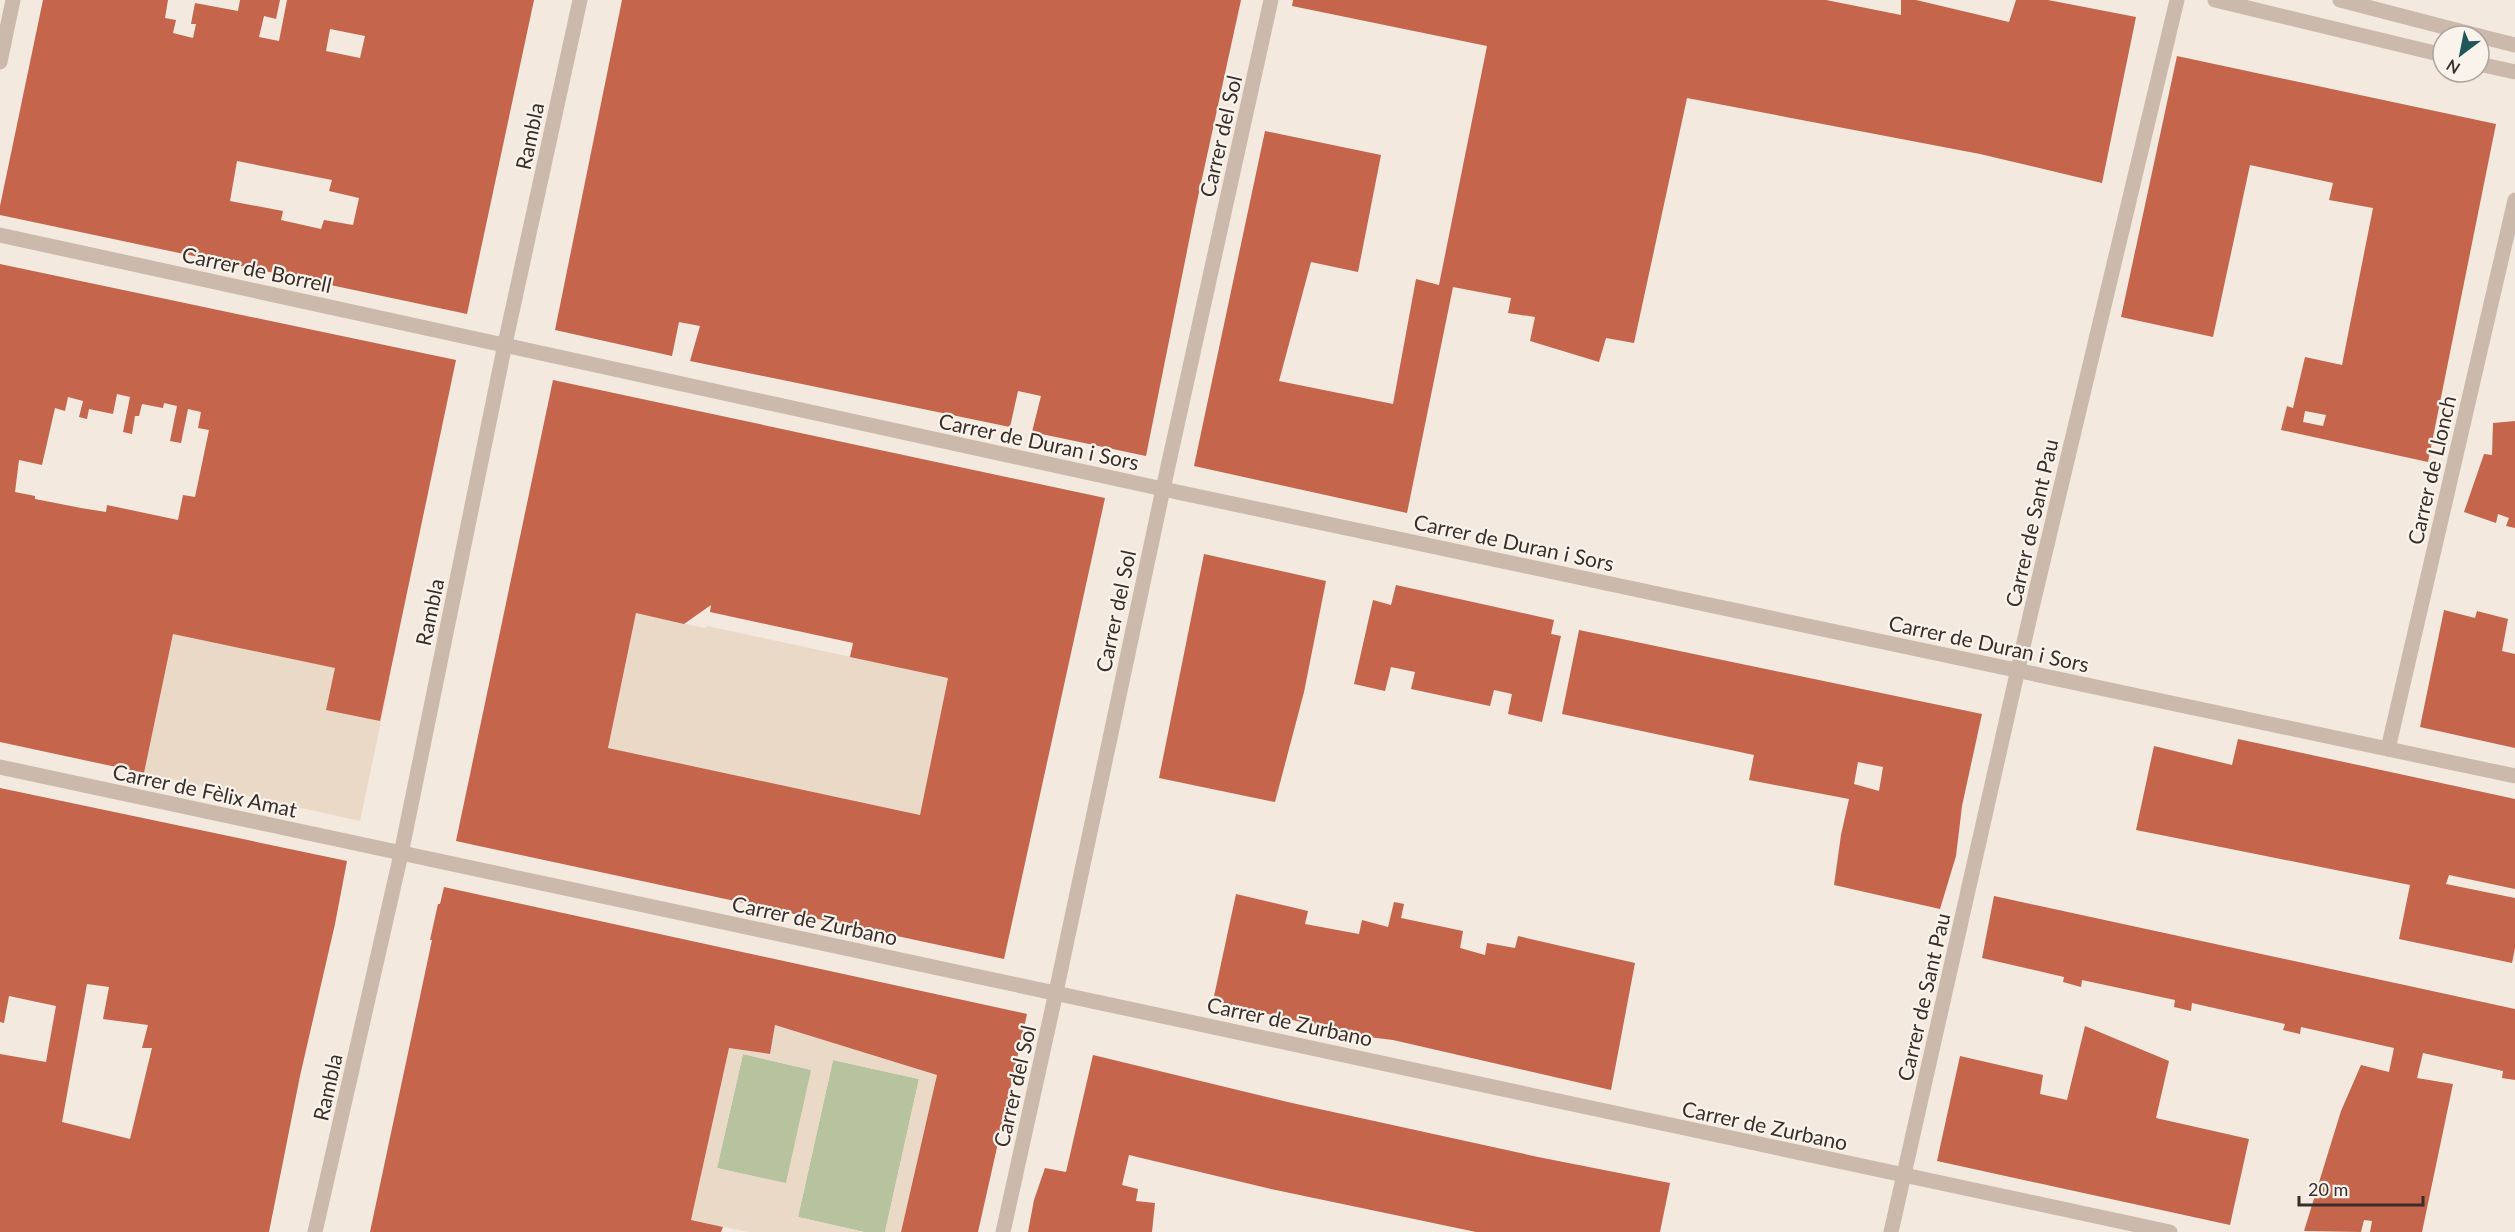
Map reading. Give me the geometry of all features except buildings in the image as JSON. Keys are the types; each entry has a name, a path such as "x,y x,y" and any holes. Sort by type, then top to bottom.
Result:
{"street":[{"path":"0,62 13,0"},
{"name":"Rambla","path":"315,1232 400,854 505,344 580,0"},
{"name":"Carrer del Sol","path":"1003,1232 1162,489 1271,0"},
{"name":"Carrer de Sant Pau","path":"1891,1232 2030,616 2177,0"},
{"path":"2215,0 2431,52"},
{"path":"2340,0 2433,24"},
{"path":"2491,39 2515,45"},
{"path":"2491,67 2515,72"},
{"name":"Carrer de Llonch","path":"2388,749 2515,200"},
{"name":"Carrer de Borrell","path":"0,235 505,344"},
{"name":"Carrer de Duran i Sors","path":"505,344 1162,489 2515,776"},
{"name":"Carrer de Fèlix Amat","path":"0,766 400,854"},
{"name":"Carrer de Zurbano","path":"400,854 1056,992 2170,1232"}],"green space":[{"path":"743,1054 812,1070 786,1184 717,1168"},
{"path":"833,1060 919,1079 885,1232 864,1232 798,1217"}],"shaded area":[{"path":"636,613 948,678 920,815 608,748"},
{"path":"173,634 390,679 360,821 144,773"},
{"path":"775,1025 937,1075 901,1232 885,1232 919,1079 833,1060 798,1217 864,1232 748,1232 691,1220 729,1048 770,1054","holes":["743,1054 811,1070 786,1183 717,1168"]}]}
